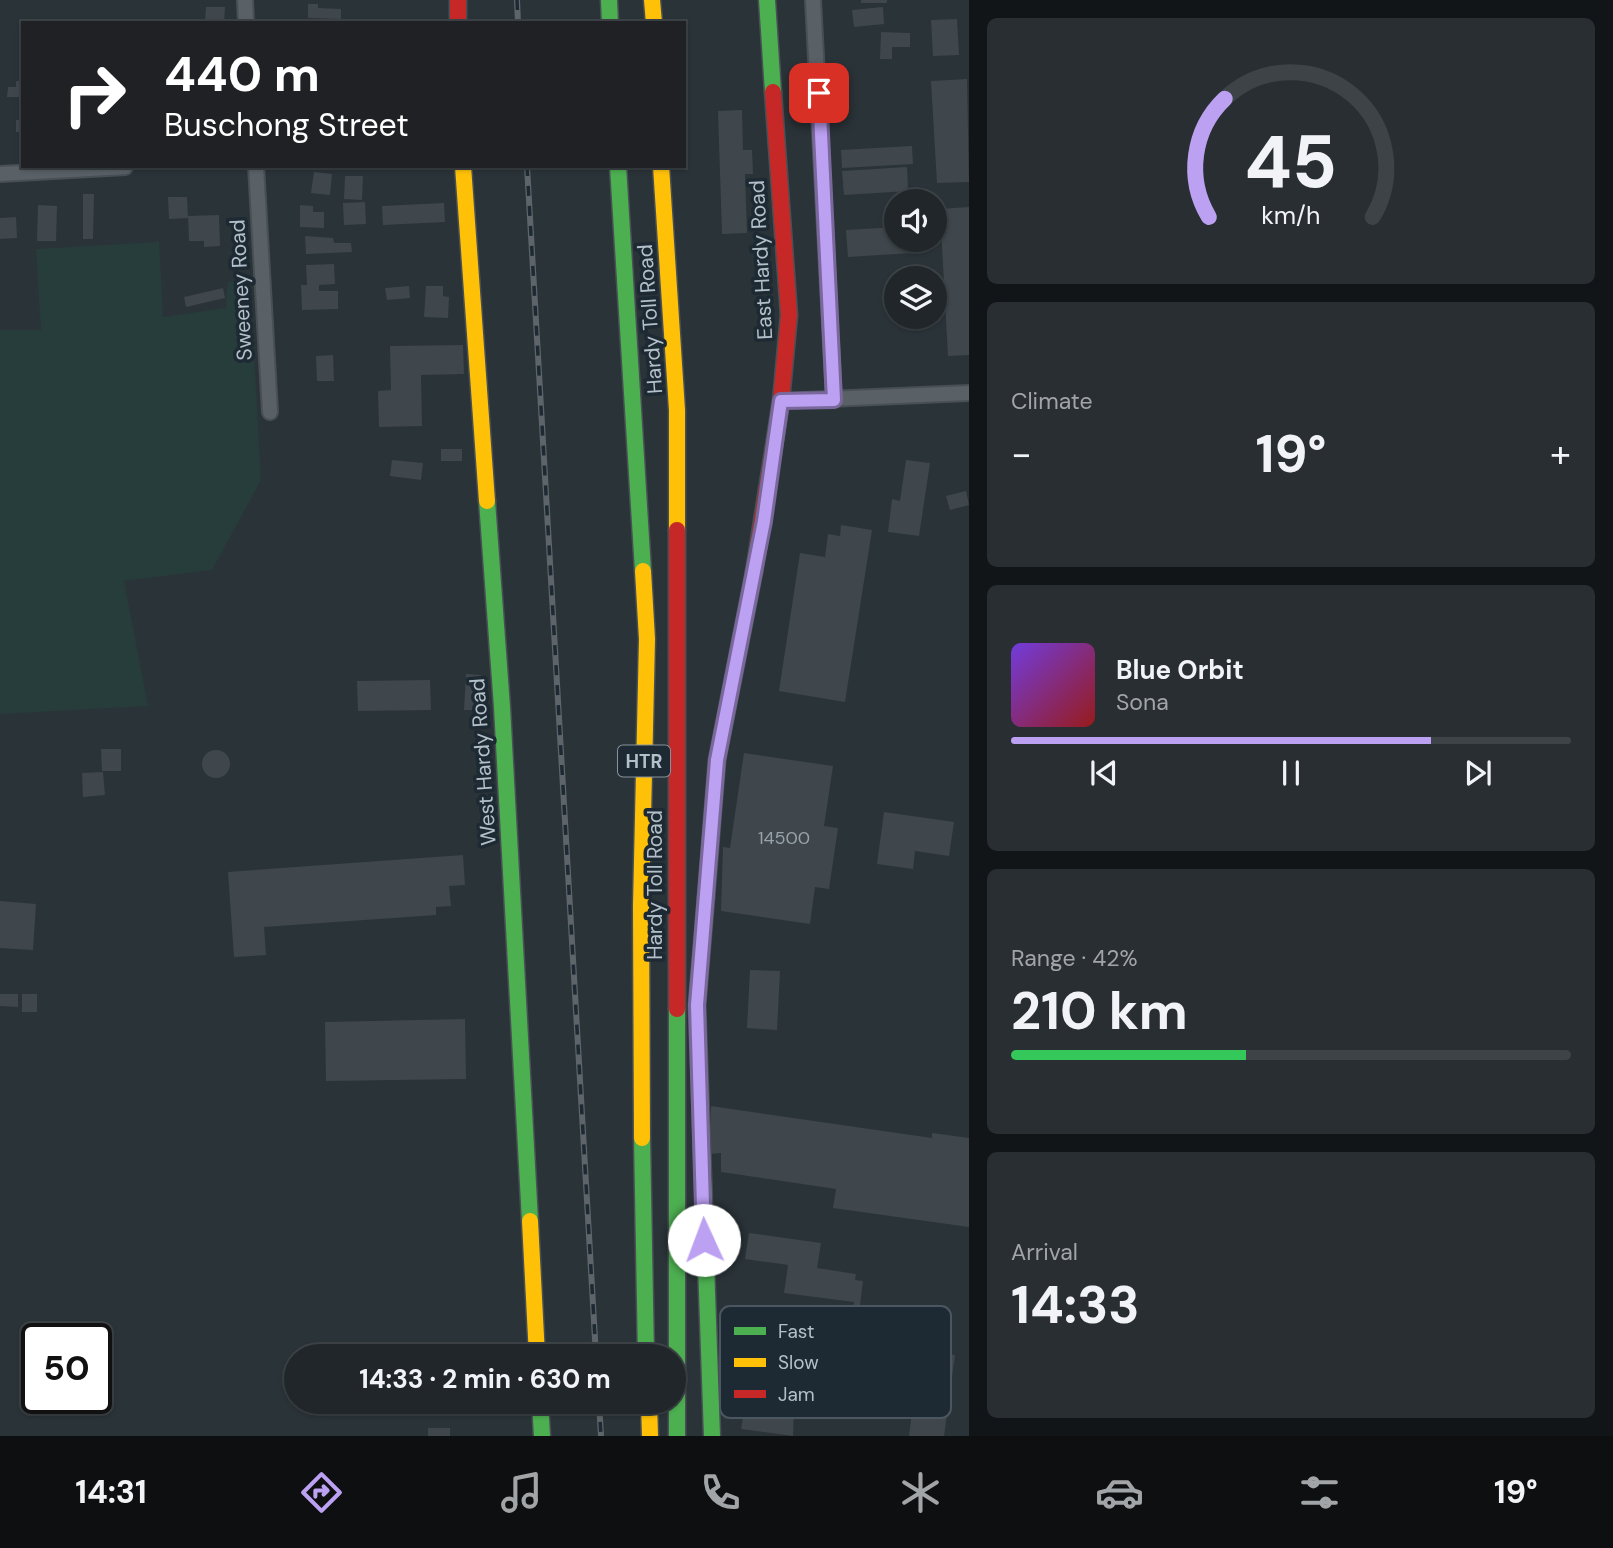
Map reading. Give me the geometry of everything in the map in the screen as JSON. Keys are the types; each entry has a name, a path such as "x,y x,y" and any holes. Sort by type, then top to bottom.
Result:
{"main road":[{"path":"458,0 458,21"},
{"path":"609,0 610,21"},
{"path":"652,0 653,21"},
{"name":"East Hardy Road","path":"712,1436 697,1005 717,760 764,521 781,401 789,315 767,0"},
{"name":"West Hardy Road","path":"463,168 502,706 536,1344"},
{"name":"Hardy Toll Road","path":"618,168 647,639 641,906 642,1258 646,1344"},
{"name":"Hardy Toll Road","path":"661,168 677,410 677,1436"},
{"path":"541,1414 542,1436"},
{"path":"649,1414 650,1436"}],"street":[{"path":"245,0 246,21"},
{"path":"813,0 834,400"},
{"path":"0,174 107,168"},
{"name":"Sweeney Road","path":"256,168 270,412"},
{"path":"781,401 969,393"}],"green space":[{"path":"159,242 163,317 226,308 228,282 250,282 261,480 212,570 124,581 148,706 0,714 0,330 41,330 36,249"}],"building":[{"path":"861,0 887,0 887,3 861,3"},
{"path":"308,4 318,4 318,8 341,9 341,19 308,18"},
{"path":"206,7 225,7 224,21 205,21"},
{"path":"883,7 884,24 854,27 852,10"},
{"path":"957,19 959,55 933,56 931,20"},
{"path":"881,32 910,33 910,47 892,47 892,59 880,59"},
{"path":"967,79 969,182 937,183 931,81"},
{"path":"16,81 21,81 21,97 7,97 8,87 16,87"},
{"path":"742,110 743,150 752,150 753,174 745,174 747,233 722,234 718,111"},
{"path":"16,120 21,120 21,132 16,132"},
{"path":"912,146 913,164 842,168 841,150"},
{"path":"907,167 908,189 884,189 884,192 844,195 842,171"},
{"path":"314,172 332,174 330,195 311,193"},
{"path":"345,176 363,176 362,200 344,199"},
{"path":"83,194 94,194 93,239 83,239"},
{"path":"168,197 187,197 188,218 169,219"},
{"path":"365,202 366,224 344,225 343,203"},
{"path":"444,203 445,222 383,225 382,206"},
{"path":"38,205 57,206 56,241 37,241"},
{"path":"300,205 313,206 313,212 324,212 324,228 300,227"},
{"path":"969,207 969,355 948,356 947,266 943,266 942,252 947,252 947,209"},
{"path":"219,215 220,246 204,247 204,241 189,241 188,216"},
{"path":"16,217 17,238 0,239 0,218"},
{"path":"884,228 884,252 912,253 848,257 846,230"},
{"path":"305,236 333,238 334,243 351,243 352,252 306,254"},
{"path":"334,264 335,284 319,285 319,291 338,291 338,309 302,310 301,285 307,285 306,265"},
{"path":"409,286 410,298 387,300 385,288"},
{"path":"426,286 443,286 443,296 449,297 448,318 424,317"},
{"path":"223,288 225,298 186,307 184,297"},
{"path":"463,345 464,374 421,375 422,426 379,427 378,391 391,390 390,346"},
{"path":"333,355 334,381 317,381 316,356"},
{"path":"441,449 462,449 462,461 441,461"},
{"path":"392,460 423,463 421,480 390,476"},
{"path":"906,460 930,463 919,536 888,532 892,499 900,501"},
{"path":"966,491 969,505 950,510 946,496"},
{"path":"841,525 872,530 845,702 779,691 800,553 825,557 828,534 840,536"},
{"path":"466,674 481,675 478,710 464,710"},
{"path":"430,680 431,710 358,711 357,681"},
{"path":"101,749 121,749 121,771 102,771"},
{"path":"216,750 226,754 230,764 226,774 216,778 206,774 202,764 206,754"},
{"path":"744,753 833,766 824,826 838,828 829,889 815,887 810,924 721,911 723,847 730,848"},
{"path":"103,772 105,795 83,797 82,773"},
{"path":"884,812 954,822 949,856 915,851 913,869 877,864"},
{"path":"463,855 465,885 449,886 451,906 436,907 436,915 264,927 266,955 234,957 228,872"},
{"path":"0,901 36,904 33,950 0,948"},
{"path":"750,970 780,971 777,1030 747,1028"},
{"path":"0,994 18,994 18,1007 0,1006"},
{"path":"22,994 37,994 37,1012 22,1012"},
{"path":"465,1019 466,1079 326,1081 325,1022"},
{"path":"711,1106 932,1138 932,1133 969,1138 969,1227 833,1208 836,1189 721,1172 721,1153 710,1154"},
{"path":"749,1233 821,1243 817,1268 856,1274 855,1280 863,1281 860,1305 869,1306 853,1306 854,1302 784,1293 788,1265 745,1259"},
{"path":"951,1354 955,1355 951,1384"},
{"path":"743,1418 794,1418 793,1436 741,1429"},
{"path":"911,1418 946,1418 944,1436 909,1436"},
{"path":"428,1428 450,1428 450,1436 428,1436"}],"railway":[{"path":"517,0 518,21"},
{"path":"527,168 595,1344"},
{"path":"600,1414 601,1436"}],"traffic: fast":[{"path":"609,0 610,21"},
{"path":"767,0 773,92"},
{"path":"618,168 643,571"},
{"path":"487,501 502,707 530,1221"},
{"path":"706,897 697,1005 712,1436"},
{"path":"677,1009 677,1436"},
{"path":"642,1138 646,1344"},
{"path":"541,1414 542,1436"}],"traffic: slow":[{"path":"652,0 654,21"},
{"path":"463,168 487,501"},
{"path":"661,168 677,410 677,530"},
{"path":"642,1138 641,906 647,639 643,571"},
{"path":"706,897 717,760 754,572"},
{"path":"530,1221 536,1344"},
{"path":"649,1414 650,1436"}],"traffic: jam":[{"path":"458,0 458,21"},
{"path":"754,572 781,401 789,315 773,92"},
{"path":"677,530 677,1009"}],"route":[{"path":"704,1240 697,1005 717,760 764,521 781,401 834,400 819,93"}]}
